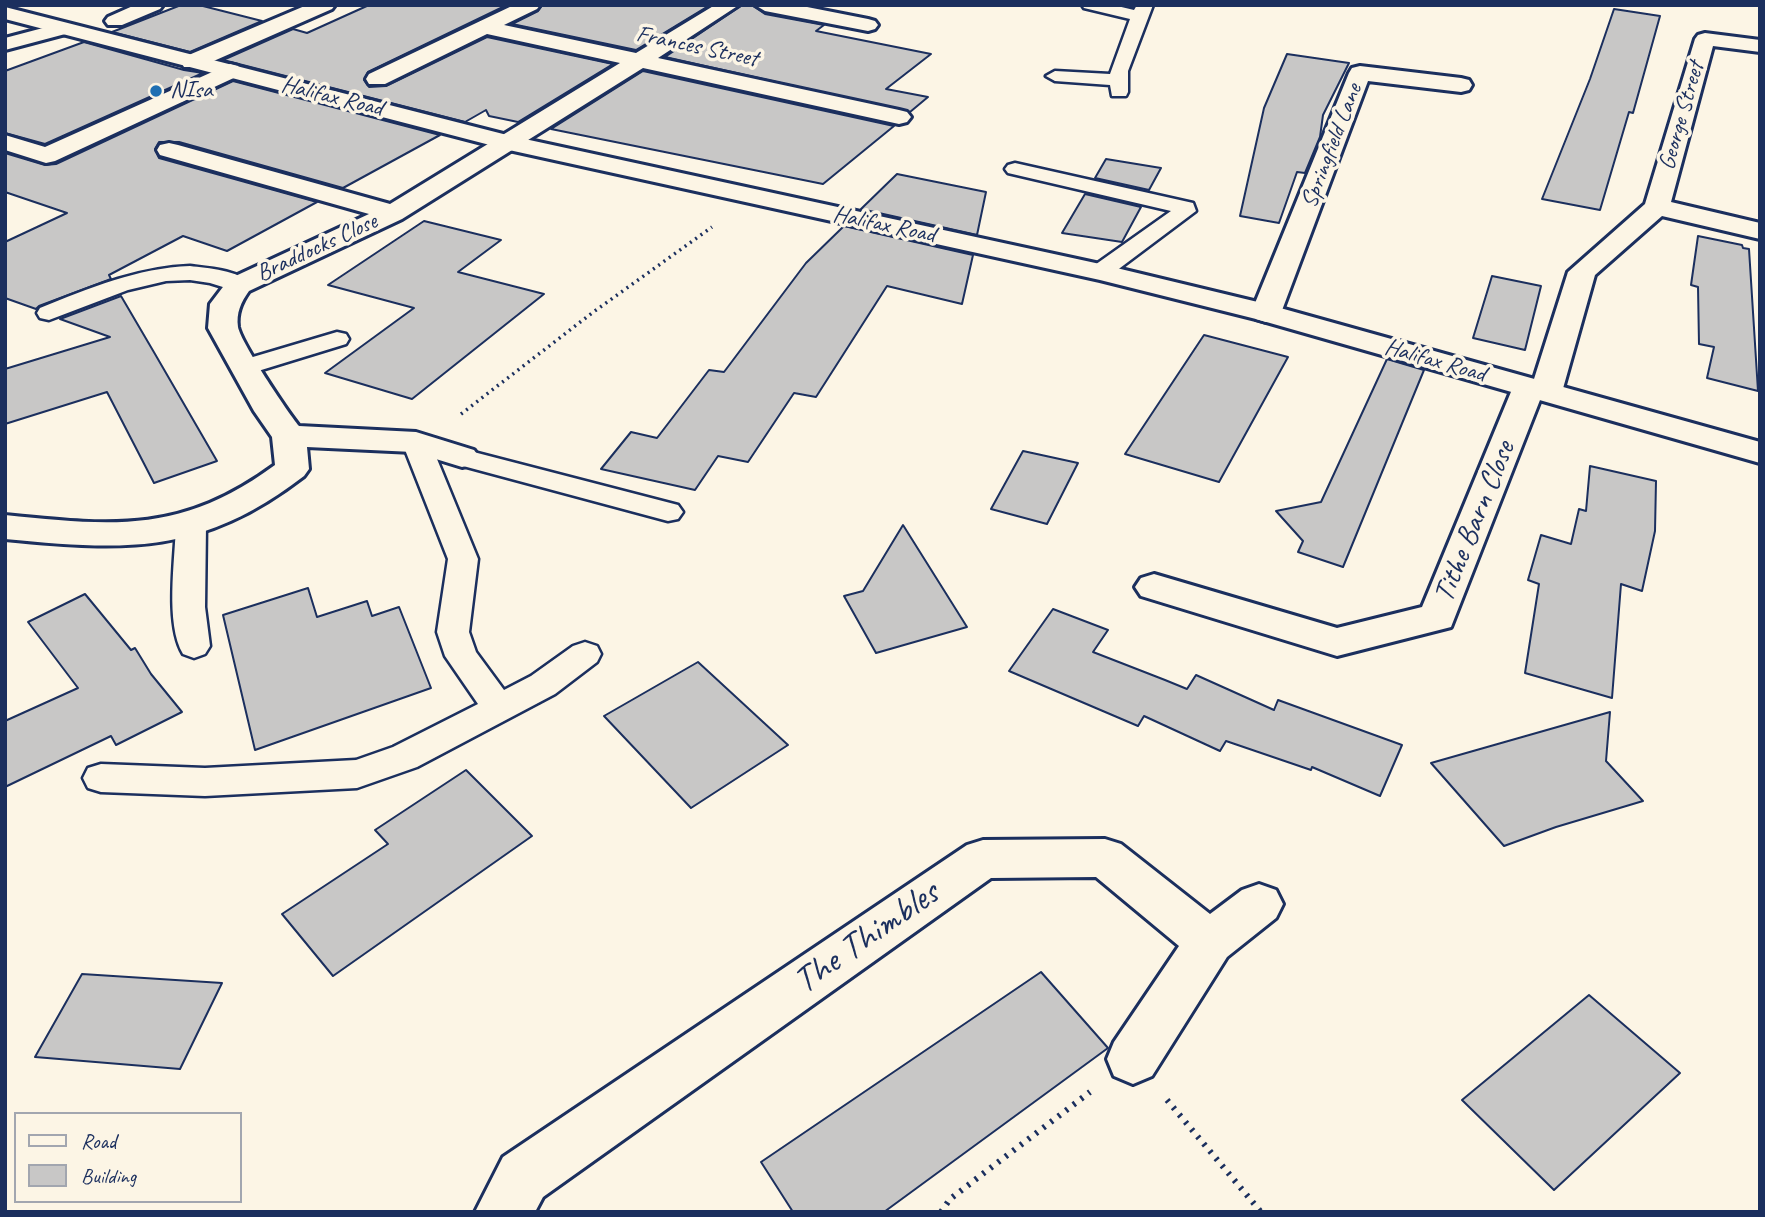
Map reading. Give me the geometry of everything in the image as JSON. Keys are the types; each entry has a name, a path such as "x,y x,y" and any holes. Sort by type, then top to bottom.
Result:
{"main road":[{"path":"5,12 13,5"},
{"path":"115,21 153,5"},
{"path":"192,62 325,5"},
{"path":"377,79 530,5"},
{"name":"Braddocks Close","path":"289,436 270,411 223,328 225,304 239,285 393,213 729,5"},
{"path":"765,5 868,24"},
{"name":"Halifax Road","path":"5,12 509,143 1100,272 1266,313 1760,453"},
{"path":"5,32 52,26"},
{"path":"5,44 52,26"},
{"name":"Frances Street","path":"484,27 899,117"},
{"name":"George Street","path":"1537,390 1582,272 1657,207 1704,39 1760,46"},
{"path":"5,142 46,156 230,71"},
{"name":"Springfield Lane","path":"1266,313 1360,73 1461,85"},
{"path":"169,150 393,213"},
{"name":"George Street","path":"1657,207 1760,231"},
{"name":"Tithe Barn Close","path":"1154,587 1337,642 1437,617 1537,390"},
{"path":"5,527 130,535 191,525 269,488 292,469 289,436 421,443 462,457"},
{"name":"The Thimbles","path":"503,1212 523,1177 983,859 1105,858 1210,942"},
{"path":"1133,1059 1210,942 1259,904"}],"lane":[{"path":"1055,76 1119,86 1119,71 1142,11 1090,5"},
{"path":"1015,169 1185,208 1185,212 1100,272"},
{"path":"49,313 145,276 202,272 218,275 239,285"},
{"path":"245,367 337,339"},
{"path":"421,443 463,559 453,632 461,656 499,708"},
{"path":"462,457 668,512"},
{"path":"191,525 189,607 194,646"},
{"path":"101,778 205,782 357,774 405,757 543,685 585,654"}],"path":[{"path":"421,443 582,321 753,197"},
{"path":"941,1212 950,1199 1133,1059 1261,1212"}],"building":[{"path":"181,5 199,5 262,21 190,52 112,32"},
{"path":"369,5 507,5 368,72 364,80 369,87 386,86 487,37 613,64 518,122 489,116 486,110 465,122 223,60 293,29 307,33"},
{"path":"542,5 710,5 636,50 512,24 538,11"},
{"path":"742,5 752,5 765,14 824,25 816,31 931,54 886,89 928,97 910,112 665,57"},
{"path":"1614,9 1660,16 1633,113 1629,112 1600,210 1542,199 1590,79"},
{"path":"84,42 203,73 45,144 5,133 5,71"},
{"path":"1287,54 1349,63 1323,115 1320,137 1305,173 1297,172 1279,223 1240,216 1264,108"},
{"path":"643,71 894,126 823,184 551,129"},
{"path":"233,81 440,135 343,188 179,142 159,142 155,149 159,158 317,202 227,251 183,236 109,275 111,279 36,309 5,298 5,242 67,213 5,192 5,153 45,165 56,164"},
{"path":"1106,159 1161,168 1149,190 1095,178"},
{"path":"897,174 986,192 977,235 861,209"},
{"path":"1085,194 1141,207 1122,242 1062,233"},
{"path":"424,221 501,240 458,272 544,294 412,399 325,373 414,308 328,285"},
{"path":"844,226 973,255 962,304 887,286 816,397 794,393 748,462 718,456 695,490 601,469 631,432 657,438 709,370 724,372 806,263"},
{"path":"1698,236 1742,245 1743,248 1749,249 1758,391 1707,378 1714,347 1699,344 1698,287 1691,285"},
{"path":"1492,276 1541,286 1525,350 1473,338"},
{"path":"121,296 217,461 154,483 107,392 5,424 5,369 110,337 60,319"},
{"path":"1204,335 1288,357 1219,482 1125,454"},
{"path":"1387,359 1424,370 1343,567 1298,552 1303,541 1276,511 1321,502"},
{"path":"1023,451 1078,463 1047,524 991,509"},
{"path":"1590,466 1656,481 1655,531 1642,591 1621,584 1612,698 1525,673 1539,584 1528,580 1541,535 1571,544 1579,509 1586,511"},
{"path":"903,525 967,627 876,653 844,596 863,591"},
{"path":"308,588 317,617 367,601 372,616 399,607 431,688 255,750 223,615"},
{"path":"85,594 131,650 135,648 151,674 182,712 116,745 111,736 5,787 5,721 78,688 28,622"},
{"path":"1053,609 1108,630 1093,652 1187,689 1196,675 1274,710 1278,700 1402,745 1380,796 1312,767 1311,770 1226,741 1220,751 1144,716 1138,726 1009,671"},
{"path":"698,662 788,745 691,808 604,716"},
{"path":"1610,712 1606,761 1643,801 1504,846 1431,763"},
{"path":"466,770 532,836 333,976 282,914 388,844 375,830"},
{"path":"1041,972 1108,1048 884,1212 793,1212 761,1162"},
{"path":"82,974 222,983 180,1069 35,1057"},
{"path":"1589,995 1680,1073 1554,1190 1462,1100"}],"place":[{"name":"NIsa","path":"156,91"}]}
